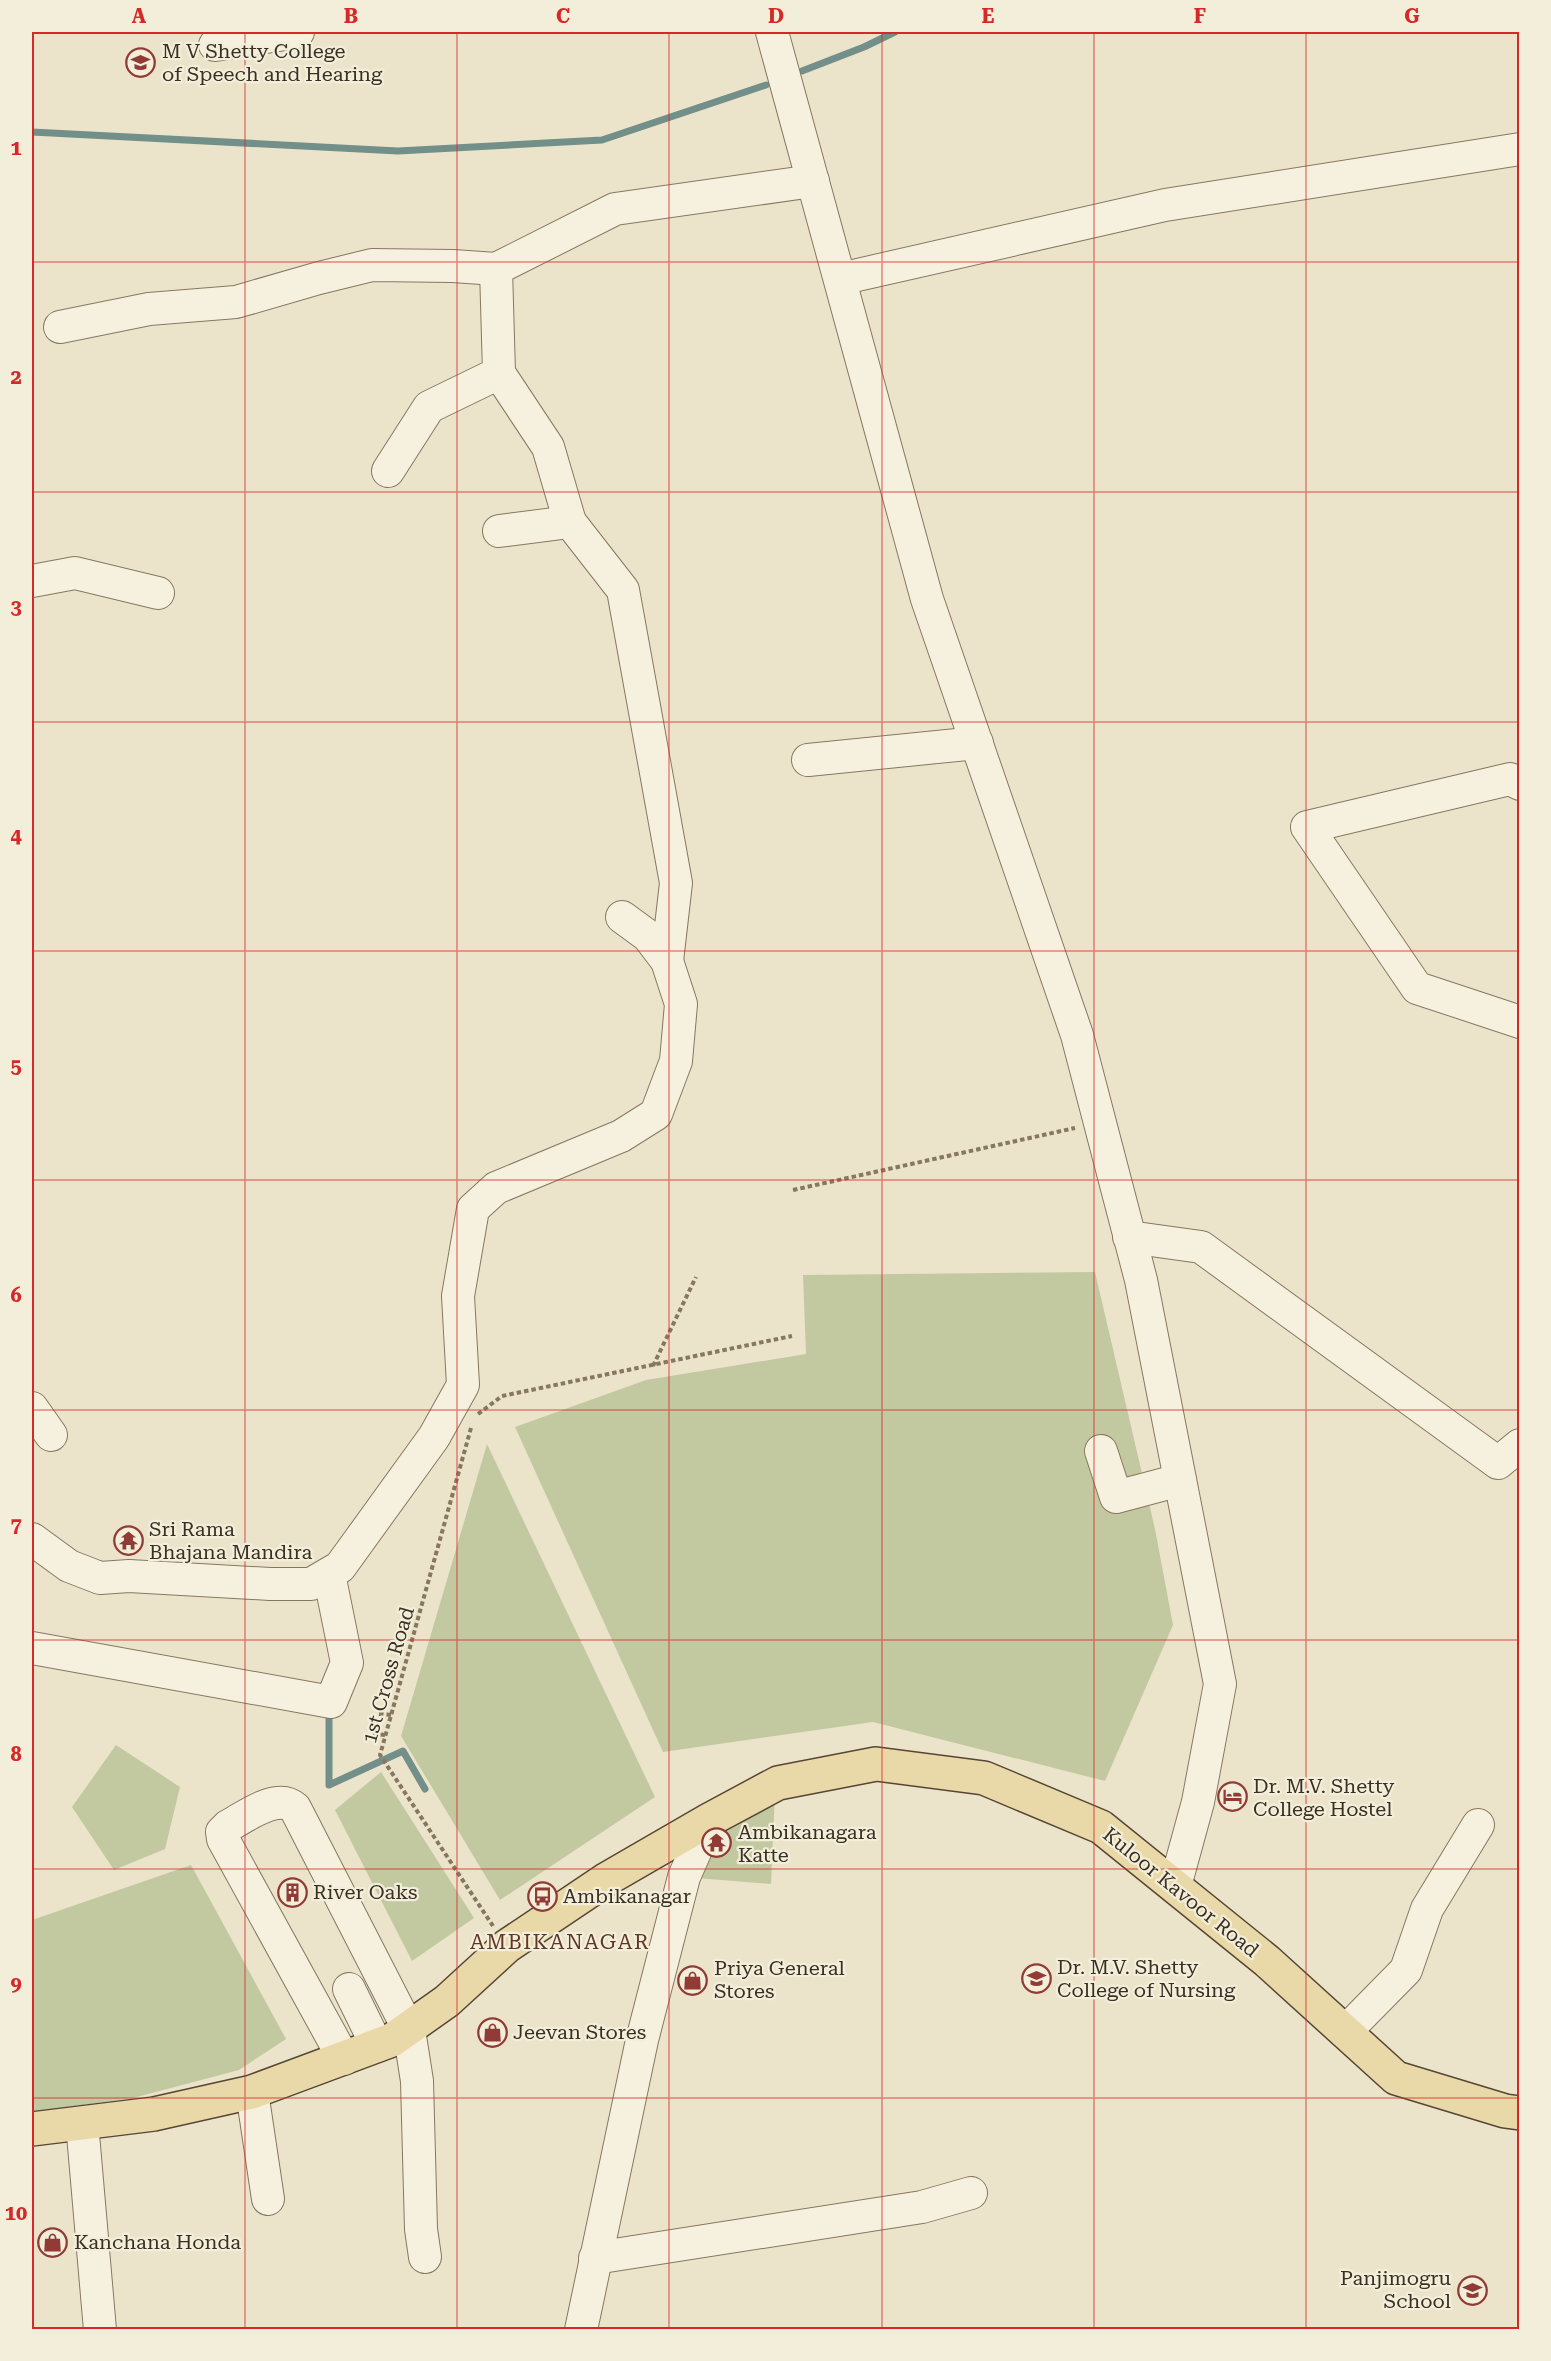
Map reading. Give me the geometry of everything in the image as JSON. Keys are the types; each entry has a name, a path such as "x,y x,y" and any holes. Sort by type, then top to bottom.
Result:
{"main road":[{"name":"Kuloor Kavoor Road","path":"32,2128 154,2114 252,2092 377,2046 409,2030 447,2001 507,1946 607,1879 709,1820 778,1783 876,1764 984,1778 1101,1827 1267,1961 1396,2078 1505,2111 1520,2113"}],"street":[{"path":"215,45 298,32"},
{"path":"772,32 927,599 1077,1035 1141,1280 1220,1684 1198,1802 1175,1886"},
{"path":"840,279 1165,205 1520,149"},
{"path":"60,327 149,309 236,302 372,265 496,268 615,209 813,181"},
{"path":"496,268 499,373 548,447 570,522 622,590 676,883 667,961"},
{"path":"388,471 429,407 499,373"},
{"path":"499,531 570,522"},
{"path":"32,581 75,573 158,593"},
{"path":"808,760 977,743"},
{"path":"1520,784 1510,779 1306,827 1417,988 1520,1022"},
{"path":"32,1539 69,1566 100,1578 129,1576 270,1584 311,1584 340,1568 427,1446 463,1385 458,1296 472,1209 496,1188 621,1136 656,1114 676,1061 681,1005 667,961 648,936 622,917"},
{"path":"1129,1237 1201,1247 1470,1445 1498,1463 1520,1445"},
{"path":"32,1408 51,1435"},
{"path":"1101,1451 1116,1497 1180,1480"},
{"path":"32,1648 331,1702 347,1663 329,1574"},
{"path":"344,2059 223,1839 222,1832 228,1826 273,1803 285,1802 295,1808 409,2030 417,2081 421,2229 425,2257"},
{"path":"581,2330 642,2040 684,1877 709,1820"},
{"path":"1345,2032 1406,1970 1427,1909 1478,1824"},
{"path":"349,1989 377,2046"},
{"path":"252,2092 268,2199"},
{"path":"82,2123 100,2330"},
{"path":"595,2258 922,2207 971,2193"}],"path":[{"path":"793,1190 1100,1122"},
{"path":"652,1367 696,1277"},
{"path":"475,1416 502,1396 652,1367 792,1336"},
{"name":"1st Cross Road","path":"472,1427 380,1755 507,1946"},
{"path":"379,1714 392,1715"},
{"path":"373,1734 386,1735"}],"green space":[{"path":"1095,1272 1155,1529 1173,1625 1105,1781 873,1722 663,1752 515,1427 646,1380 806,1354 803,1275"},
{"path":"487,1444 655,1797 500,1900 401,1736"},
{"path":"116,1745 180,1787 165,1849 114,1870 72,1807"},
{"path":"381,1772 474,1918 412,1961 335,1810"},
{"path":"775,1792 771,1884 684,1877 713,1828"},
{"path":"191,1865 286,2039 239,2070 133,2098 32,2112 32,1920"}],"waterway":[{"path":"802,71 864,47 895,32"},
{"path":"32,132 398,151 602,140 766,85"},
{"path":"329,1717 329,1785 403,1751 425,1789"}],"place":[{"name":"M V Shetty College of Speech and Hearing","path":"141,62"},
{"name":"Sri Rama Bhajana Mandira","path":"128,1540"},
{"name":"Dr. M.V. Shetty College Hostel","path":"1232,1797"},
{"name":"Ambikanagara Katte","path":"717,1843"},
{"name":"River Oaks","path":"292,1892"},
{"name":"Ambikanagar","path":"542,1896"},
{"name":"Dr. M.V. Shetty College of Nursing","path":"1036,1979"},
{"name":"Priya General Stores","path":"693,1980"},
{"name":"Jeevan Stores","path":"492,2032"},
{"name":"Kanchana Honda","path":"53,2242"},
{"name":"Panjimogru School","path":"1472,2290"}],"district":[{"name":"AMBIKANAGAR","path":"560,1942"}]}
